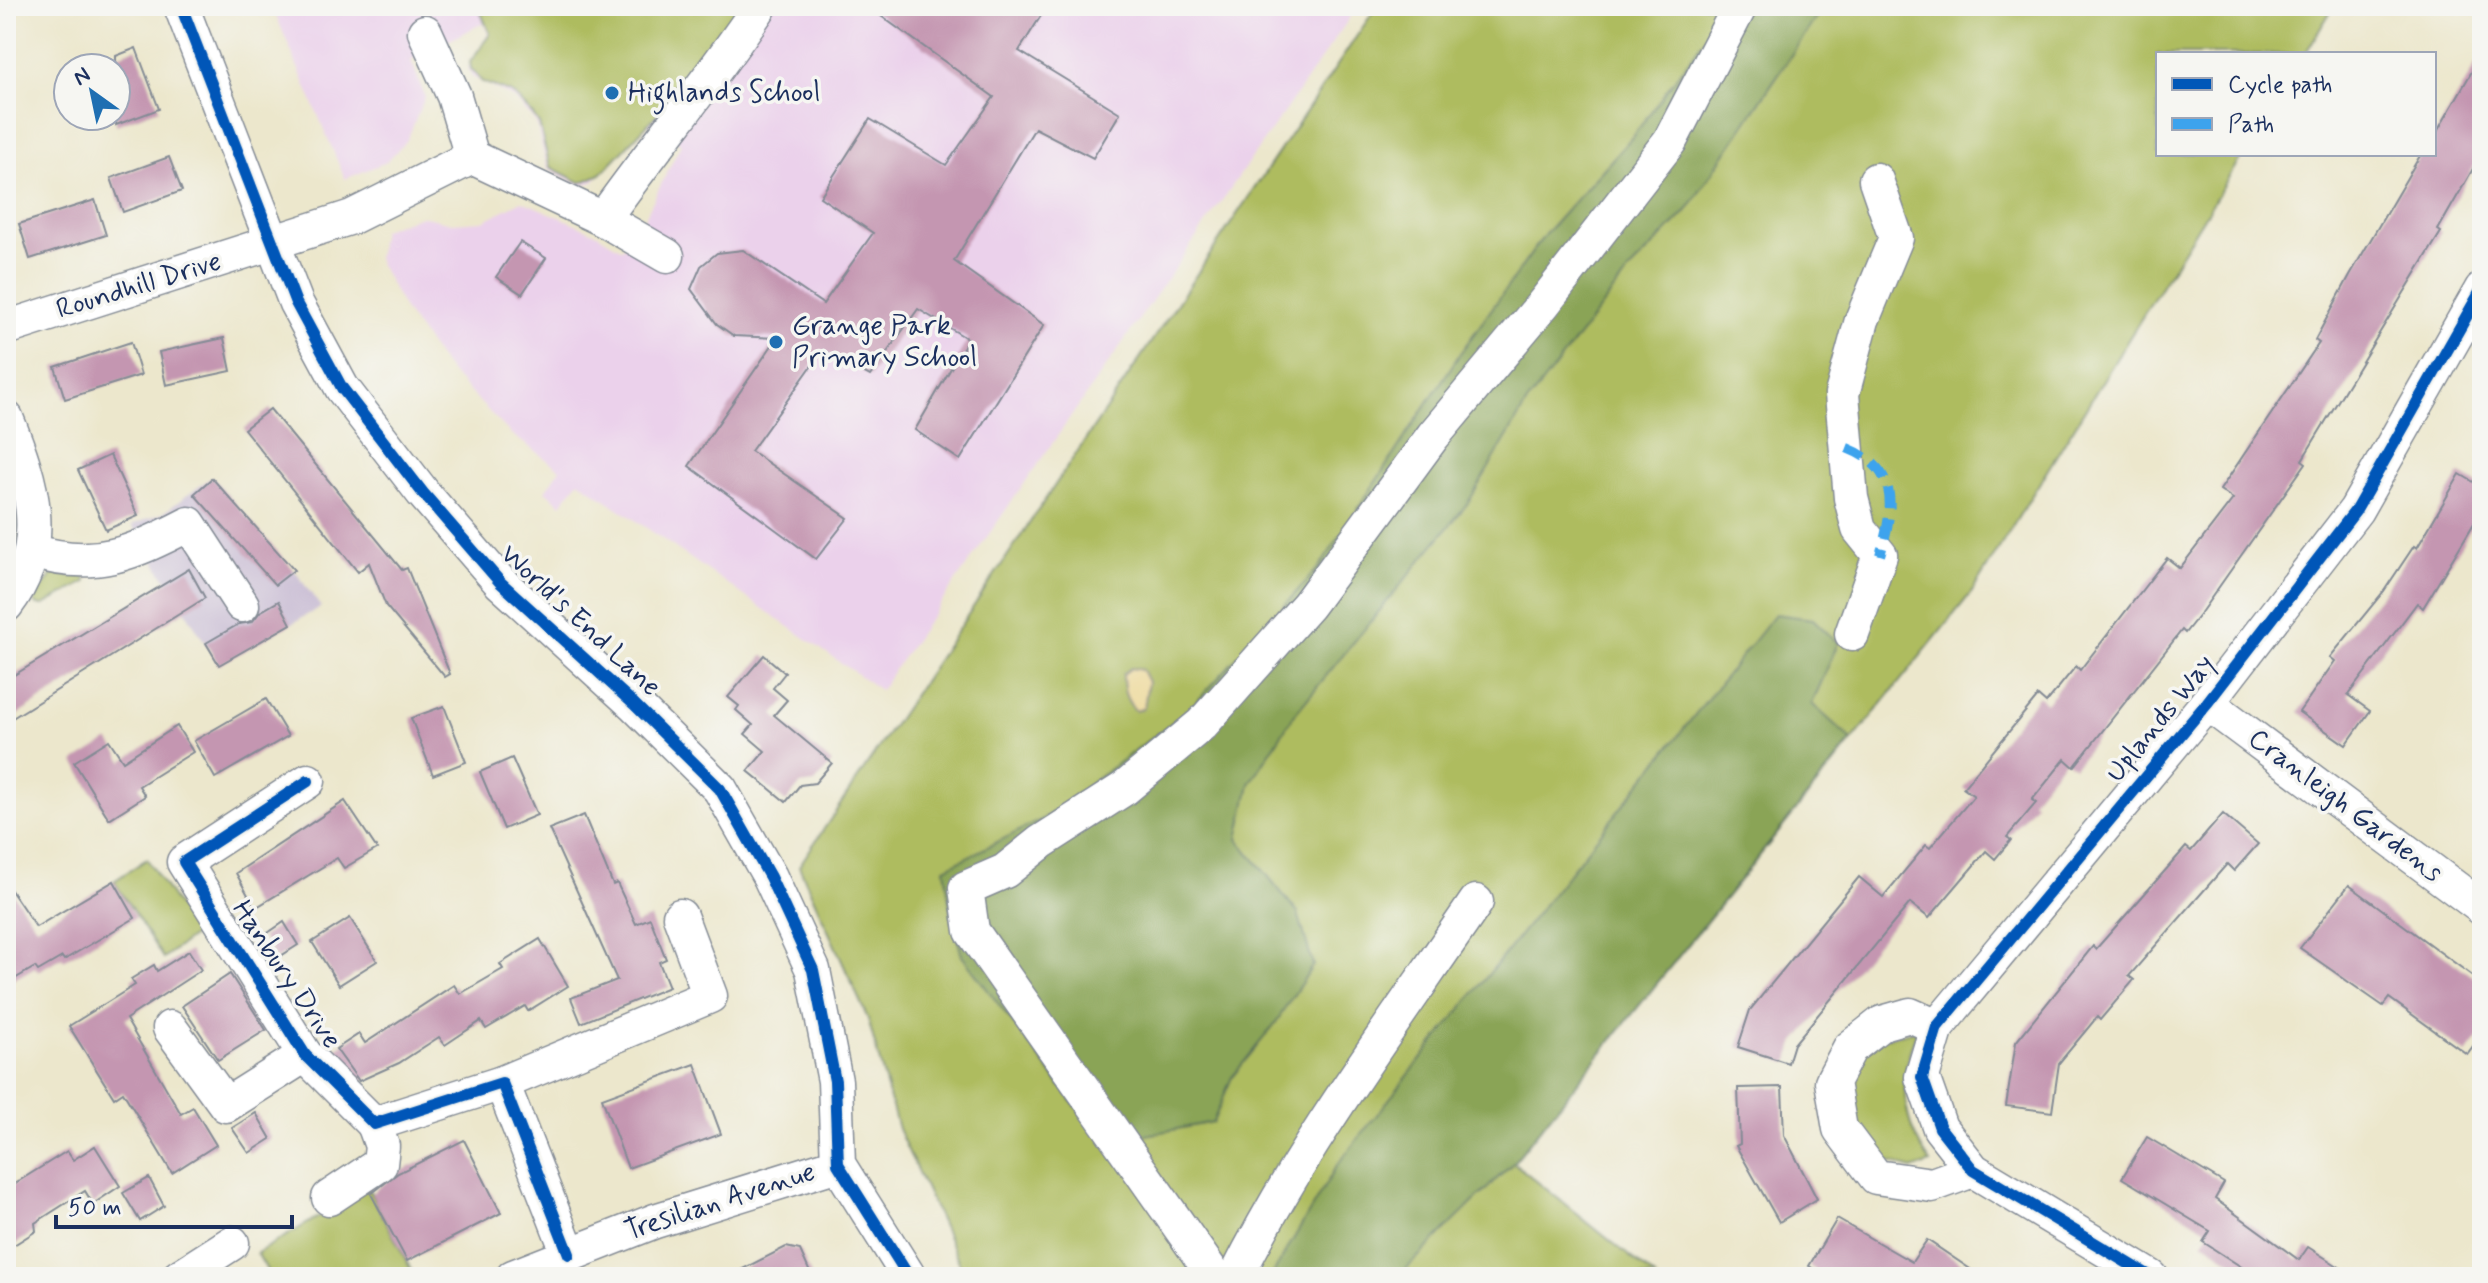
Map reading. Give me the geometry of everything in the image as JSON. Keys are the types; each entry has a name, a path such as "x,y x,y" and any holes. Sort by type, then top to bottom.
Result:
{"street":[{"name":"World's End Lane","path":"181,6 296,303 335,377 423,493 500,582 641,711 720,789 770,877 813,970 835,1081 838,1164"},
{"path":"603,219 662,136 709,82 760,6"},
{"path":"1215,1277 972,931 966,888 1005,871 1147,769 1202,724 1308,605 1433,436 1670,141 1740,6"},
{"path":"425,32 454,96 472,157 603,219 667,256"},
{"name":"Roundhill Drive","path":"6,328 352,217 472,157"},
{"path":"1852,634 1880,555 1859,529 1851,498 1842,394 1862,320 1896,238 1876,180"},
{"name":"Uplands Way","path":"1973,1170 1940,1128 1922,1077 1937,1027 2207,703 2356,510 2482,290"},
{"path":"6,418 30,485 36,524 32,551 17,591 6,605"},
{"path":"32,551 70,560 105,559 134,552 189,524 242,605"},
{"name":"Cranleigh Gardens","path":"2207,703 2482,908"},
{"name":"Hanbury Drive","path":"308,781 184,862 305,1055 374,1124"},
{"path":"1236,1277 1260,1229 1363,1067 1476,902"},
{"path":"329,1198 380,1164 382,1146 374,1124 502,1083 710,996 680,916"},
{"path":"1937,1027 1910,1015 1882,1023 1850,1048 1832,1082 1840,1129 1876,1177 1932,1185 1973,1170 2151,1277"},
{"path":"170,1028 226,1105 305,1055"},
{"path":"502,1083 569,1254"},
{"path":"838,1164 909,1277"},
{"name":"Tresilian Avenue","path":"513,1277 655,1221 838,1164"},
{"path":"179,1277 232,1243"}],"shaded area":[{"name":"Grange Park Primary School","path":"272,6 1358,6 880,690 579,481 561,504 545,491 560,469 511,434 450,372 406,313 377,259 382,230 421,216 452,223 483,221 522,201 594,232 622,249 645,217 681,144 655,124 649,125 593,182 581,186 548,170 536,123 515,99 472,77 468,68 488,34 483,23 411,60 425,97 407,140 386,162 345,179"},
{"path":"212,477 294,570 321,607 219,665 132,525 163,513"}],"green space":[{"path":"478,6 740,6 695,74 601,174 581,183 550,167 539,124 512,93 482,82 471,69 470,62 490,34"},
{"path":"1377,6 2334,6 2306,52 2156,52 2156,156 2242,156 1972,592 1513,1162 1655,1277 966,1277 898,1129 868,1019 799,866"},
{"path":"1717,6 1824,6 1686,212 1629,271 1527,403 1468,503 1294,715 1250,784 1238,839 1298,913 1313,965 1275,1024 1232,1077 1213,1122 1141,1136 1094,1130 962,956 951,916 945,868 1045,818 1190,709 1321,565 1463,349 1546,233 1633,136 1705,38"},
{"path":"52,574 86,577 86,582 44,605 37,605 34,601"},
{"path":"1775,614 1813,619 1838,643 1812,704 1852,740 1513,1163 1398,1277 1271,1277 1337,1165"},
{"path":"147,859 196,934 163,958 114,881"},
{"path":"1918,1029 1907,1064 1905,1098 1913,1131 1931,1163 1912,1169 1877,1158 1846,1110 1851,1067 1868,1042"},
{"path":"368,1188 415,1277 271,1277 257,1253"}],"sand":[{"path":"1131,668 1142,670 1148,682 1144,708 1136,711 1127,699 1123,685 1123,674"}],"building":[{"path":"867,6 1047,6 1019,51 1120,113 1093,158 1035,128 954,261 1044,325 960,460 915,430 968,339 918,309 870,376 823,350 751,451 848,518 816,559 689,466 777,338 734,336 717,324 691,289 701,266 717,253 743,250 823,304 873,233 820,197 870,119 946,165 994,97"},
{"path":"136,48 159,109 132,119 132,52 126,52"},
{"path":"2482,54 2482,153 2438,230 2441,232 2302,460 2306,463 2200,614 2185,633 2182,630 2074,767 2065,759 2032,800 2036,803 2007,837 2011,840 1995,859 1986,851 1929,918 1910,903 1794,1044 1788,1063 1738,1047 1750,1010 1859,877 1883,897 1926,845 1930,848 1974,796 1963,788 2038,696 2046,703 2076,666 2080,670 2167,558 2180,568 2233,499 2220,490 2319,343 2315,340 2350,275 2420,156 2436,156 2436,134"},
{"path":"169,157 182,191 123,212 111,178"},
{"path":"95,200 106,235 30,259 19,224"},
{"path":"520,242 546,258 522,294 496,277"},
{"path":"224,338 231,371 166,385 159,352"},
{"path":"131,342 141,375 65,399 55,367"},
{"path":"270,409 402,570 407,568 450,674 445,677 386,606 369,563 358,572 244,429"},
{"path":"110,455 138,516 106,530 78,470"},
{"path":"2460,474 2482,487 2482,510 2423,608 2417,603 2348,695 2370,711 2346,745 2299,712 2335,661 2330,657 2384,591 2414,546 2417,548"},
{"path":"212,478 294,570 275,585 194,494"},
{"path":"189,569 205,598 6,722 6,680"},
{"path":"279,601 291,624 219,665 206,643 239,624 252,622 260,612"},
{"path":"764,655 785,673 773,688 787,700 774,715 832,763 815,783 800,785 786,802 748,771 765,751 745,734 753,725 736,710 739,706 728,697"},
{"path":"266,699 288,736 215,778 194,741"},
{"path":"444,706 466,762 433,775 411,718"},
{"path":"177,726 193,752 139,786 145,796 109,819 74,762 109,740 123,761"},
{"path":"512,758 537,815 504,829 480,772"},
{"path":"345,801 377,849 344,868 337,858 255,908 236,873"},
{"path":"2223,814 2258,844 2234,871 2227,864 2129,976 2134,980 2100,1020 2097,1017 2059,1063 2052,1112 2006,1106 2016,1042 2093,946 2096,949 2186,847 2191,851"},
{"path":"584,815 613,885 617,883 636,924 650,918 666,959 659,962 669,987 581,1023 571,998 617,980 549,829"},
{"path":"114,881 135,918 64,960 62,957 38,971 35,967 6,984 6,883 36,927"},
{"path":"2349,885 2482,983 2482,1034 2467,1054 2389,998 2383,1006 2300,948"},
{"path":"350,918 377,961 339,985 312,942"},
{"path":"284,922 298,945 276,959 262,937"},
{"path":"540,939 568,986 528,1011 525,1006 486,1029 481,1021 445,1045 439,1037 399,1063 359,1081 336,1049 359,1034 365,1043 454,985 460,994 503,969 500,964"},
{"path":"189,951 201,970 126,1019 181,1114 193,1107 216,1145 172,1173 123,1092 114,1098 69,1026 135,985 131,979 154,965 157,971"},
{"path":"230,974 266,1030 218,1060 182,1006"},
{"path":"695,1064 721,1134 628,1168 602,1098"},
{"path":"1782,1087 1784,1135 1817,1199 1779,1222 1736,1146 1740,1144 1738,1088"},
{"path":"256,1113 271,1139 249,1153 232,1128"},
{"path":"2147,1137 2224,1183 2215,1199 2299,1260 2308,1247 2355,1277 2257,1277 2203,1242 2210,1231 2122,1178"},
{"path":"464,1140 501,1213 407,1261 371,1194 398,1173"},
{"path":"95,1146 120,1186 93,1204 85,1191 35,1223 36,1231 6,1250 6,1189 67,1151 73,1160"},
{"path":"149,1178 164,1206 140,1221 123,1193"},
{"path":"1837,1219 1912,1262 1927,1240 1982,1277 1827,1277 1809,1266"},
{"path":"786,1247 800,1250 812,1277 727,1277"}],"marked path":[{"path":"1847,448 1876,467 1889,492 1888,521 1880,555"}],"cycle path":[{"path":"181,6 296,303 342,388 423,493 500,582 634,704 720,789 770,877 813,970 835,1081 838,1164 909,1277"},
{"path":"2151,1277 1973,1170 1940,1128 1922,1077 1937,1027 2207,703 2356,510 2482,289"},
{"path":"308,781 184,862 305,1055 374,1124 502,1083 569,1254"}],"place":[{"name":"Highlands School","path":"612,93"},
{"name":"Grange Park Primary School","path":"776,342"}]}
